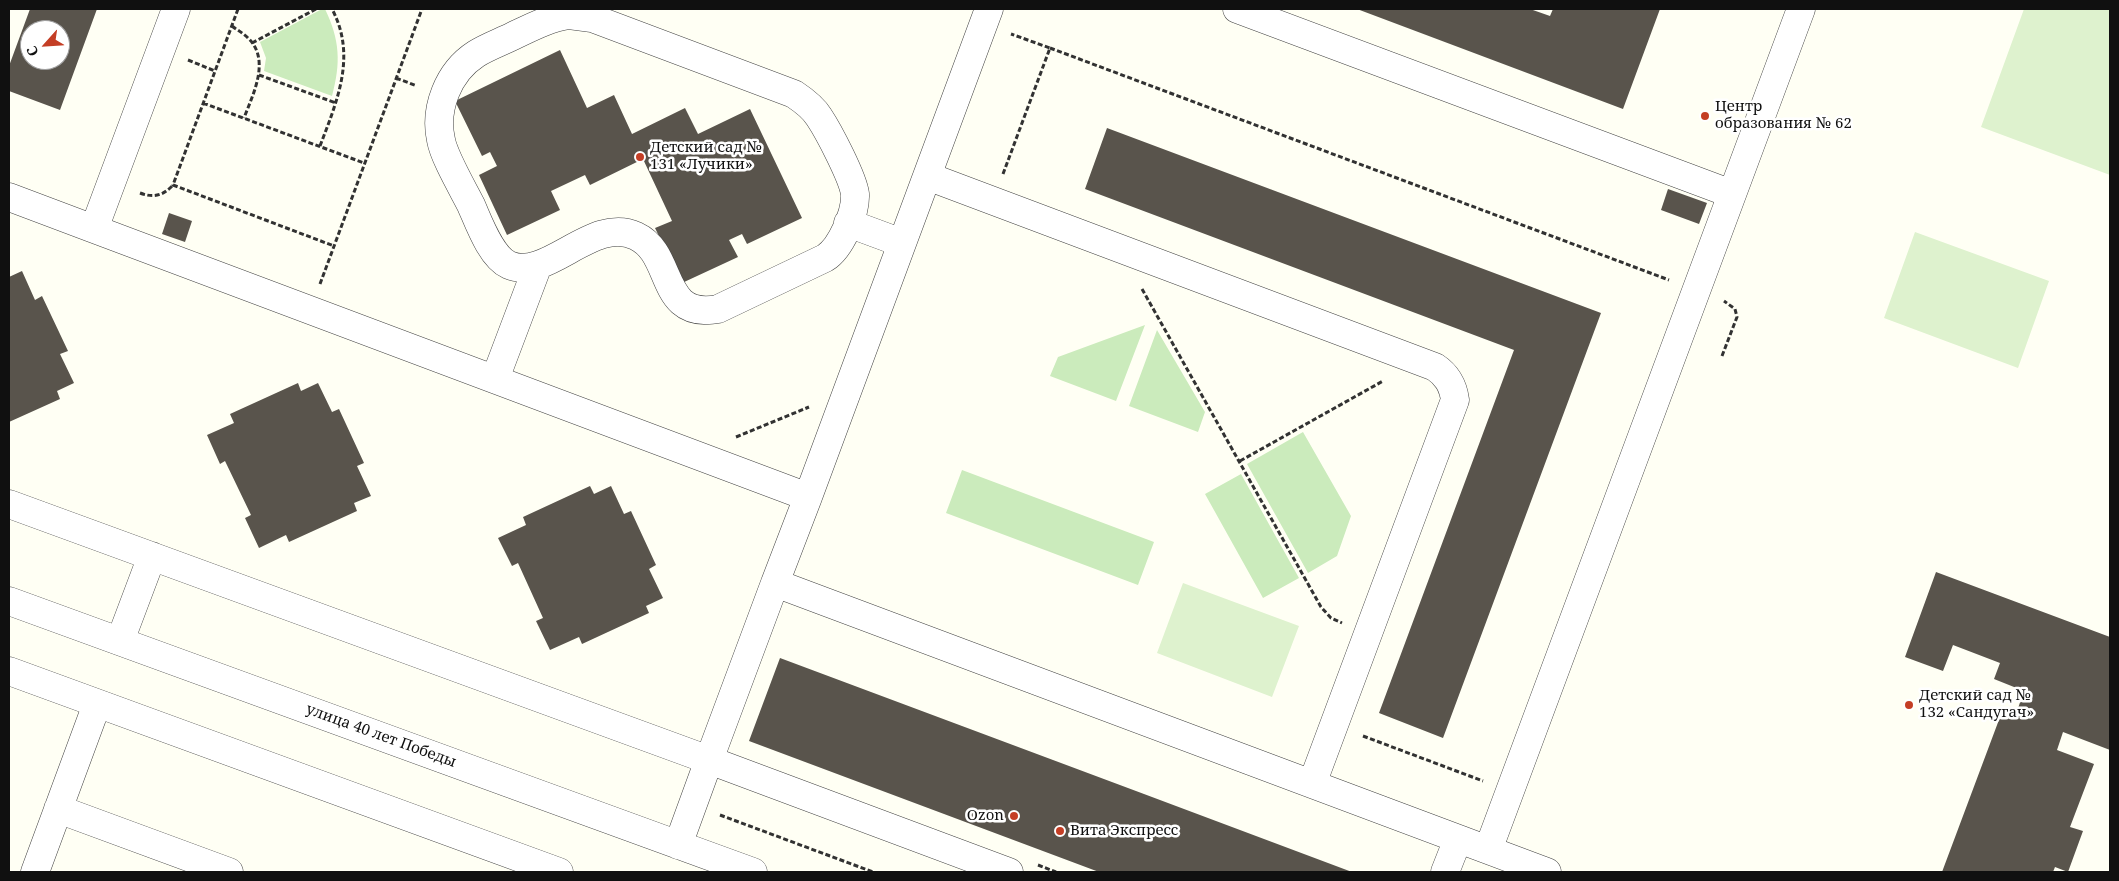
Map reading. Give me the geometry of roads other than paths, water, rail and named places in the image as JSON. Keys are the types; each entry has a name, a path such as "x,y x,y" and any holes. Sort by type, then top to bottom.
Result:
{"street":[{"path":"94,229 176,9"},
{"path":"1237,9 1732,194"},
{"path":"1488,850 1801,9"},
{"path":"569,15 592,18 794,94 804,101 819,116 853,186 855,200 848,223 840,244 831,254 718,309 706,311 695,310 685,306 676,298 652,250 642,238 628,232 616,231 602,234 538,265 523,268 510,266 500,260 488,241 441,143 439,117 444,96 460,68 476,54 544,21 569,15"},
{"path":"678,845 986,16"},
{"path":"927,176 1435,366 1444,373 1450,382 1455,400 1312,784"},
{"path":"9,197 808,497"},
{"path":"848,223 902,243"},
{"path":"495,379 538,265"},
{"path":"9,504 709,760 1009,872"},
{"path":"120,641 152,556"},
{"path":"776,583 1547,872"},
{"name":"улица 40 лет Победы","path":"9,600 753,872"},
{"path":"9,672 559,872"},
{"path":"34,872 96,704"},
{"path":"58,809 229,872"},
{"path":"1445,872 1458,839"}],"place":[{"name":"Центр образования № 62","path":"1705,116"},
{"name":"Детский сад № 131 «Лучики»","path":"640,157"},
{"name":"Детский сад № 132 «Сандугач»","path":"1909,705"},
{"name":"Ozon","path":"1014,816"},
{"name":"Вита Экспресс","path":"1060,831"}]}
